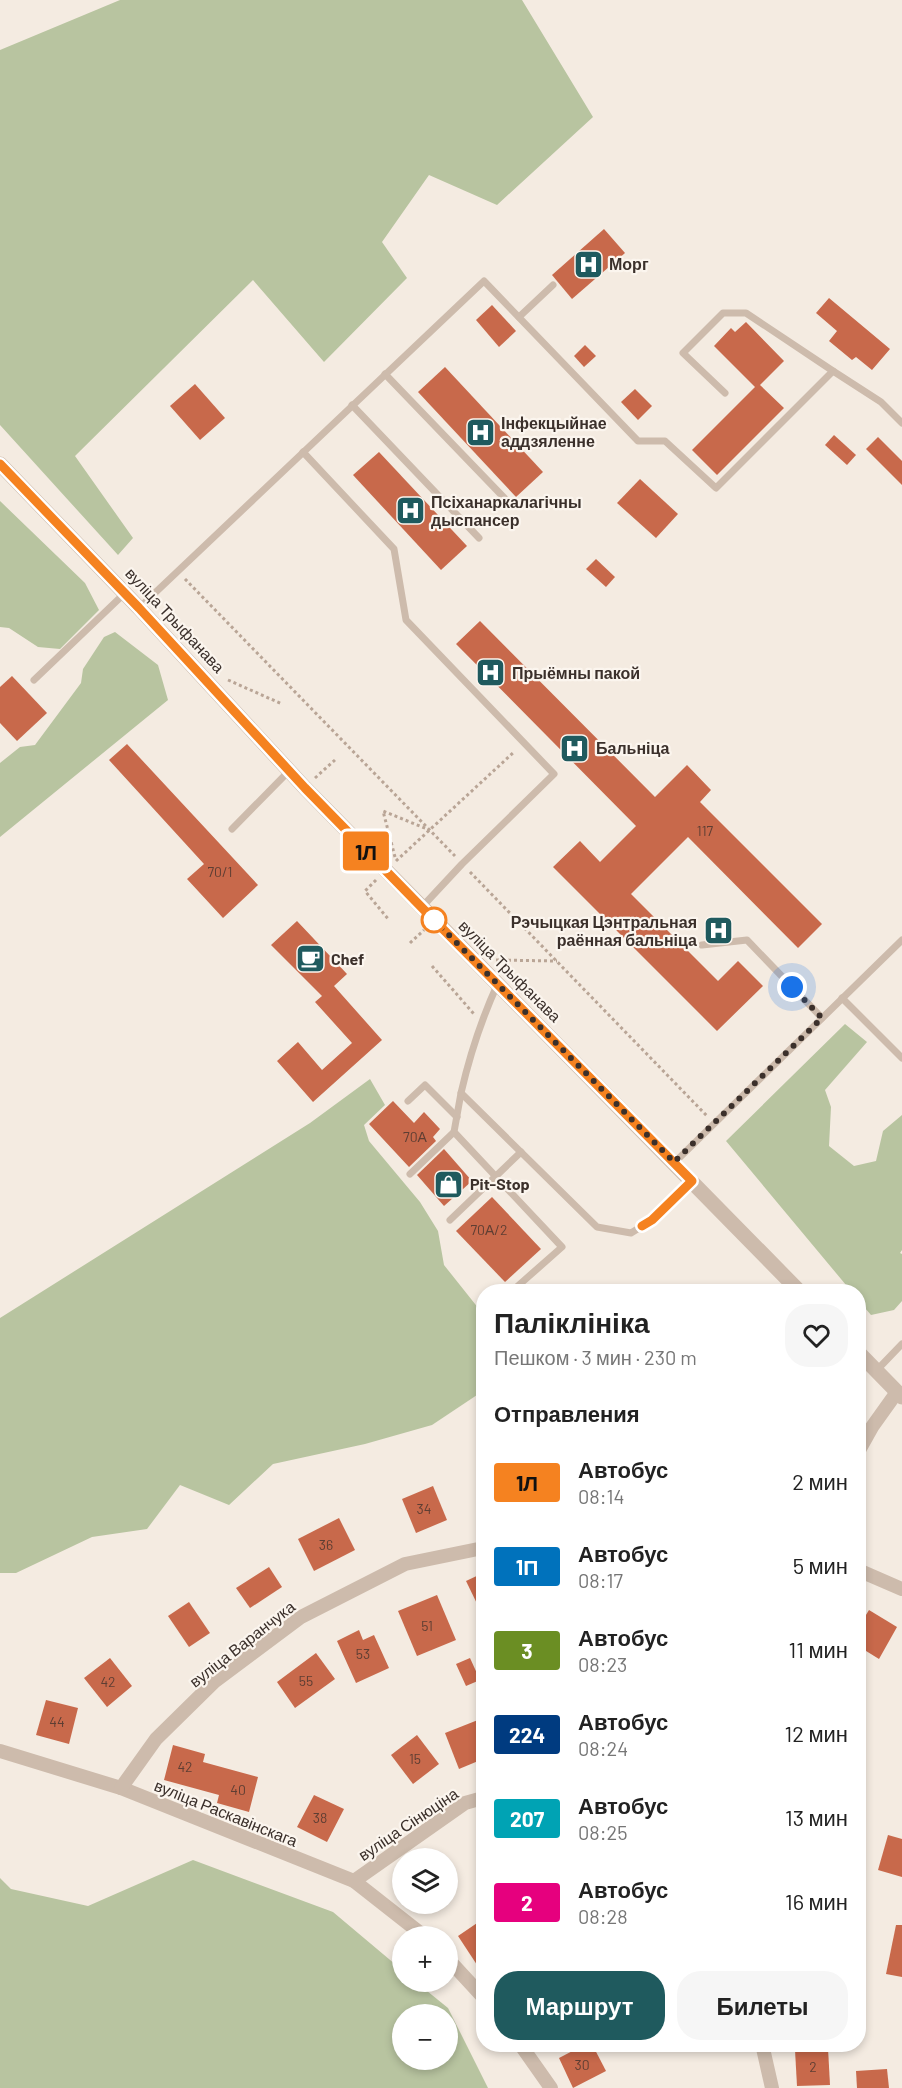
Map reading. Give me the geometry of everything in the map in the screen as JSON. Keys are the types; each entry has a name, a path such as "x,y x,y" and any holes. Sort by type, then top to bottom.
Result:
{"street":[{"name":"вуліца Трыфанава","path":"0,464 125,593 305,788 792,1284"},
{"path":"866,1360 900,1395 872,1427 866,1438"},
{"name":"вуліца Варанчука","path":"121,1788 156,1739 214,1682 301,1617 405,1564 476,1549"},
{"path":"866,1573 902,1589"},
{"name":"вуліца Раскавінскага","path":"0,1750 121,1788 354,1881 411,1926"},
{"name":"вуліца Сінюціна","path":"354,1881 465,1803 476,1800"},
{"path":"458,1970 476,1989"},
{"path":"526,2052 551,2088"},
{"path":"764,2052 772,2088"}],"lane":[{"path":"139,608 484,281 638,441 665,441 716,488 833,370"},
{"path":"519,317 553,285"},
{"path":"725,393 683,352 723,313 746,313 880,402 902,423"},
{"path":"385,374 512,506"},
{"path":"352,405 479,538"},
{"path":"303,452 394,549 406,620 554,774 462,864 421,908"},
{"path":"34,680 125,593"},
{"path":"232,829 290,770"},
{"path":"702,945 747,940 822,1018"},
{"path":"674,1162 902,940"},
{"path":"410,1174 454,1132 472,1049 498,983"},
{"path":"842,998 902,1058"},
{"path":"408,1101 425,1085 457,1117"},
{"path":"461,1093 597,1227 631,1233 652,1220 692,1181"},
{"path":"454,1132 562,1247 520,1284"},
{"path":"450,1220 520,1152"},
{"path":"876,1371 902,1344"}],"path":[{"path":"178,572 714,1123"},
{"path":"389,920 365,891 514,752"},
{"path":"305,788 335,760"},
{"path":"432,966 481,1022"}],"green space":[{"path":"120,0 522,0 593,117 497,205 429,175 382,242 407,278 324,362 253,280 75,456 133,538 118,555 0,425 0,50"},
{"path":"0,501 85,583 99,610 60,649 38,647 9,628 0,627"},
{"path":"115,632 158,665 168,700 0,837 0,763 20,747 35,745 81,683 83,669 104,637"},
{"path":"845,1024 867,1042 825,1090 831,1107 829,1146 854,1166 876,1161 883,1131 902,1115 902,1250 900,1253 902,1254 902,1301 894,1310 871,1315 866,1309 866,1284 845,1284 726,1141"},
{"path":"370,1079 385,1105 364,1125 369,1141 420,1202 438,1231 444,1265 476,1305 476,1396 432,1425 365,1444 273,1464 229,1505 180,1485 147,1529 92,1537 16,1573 0,1573 0,1318 310,1123"},
{"path":"193,1860 333,1912 392,1962 392,1992 428,1992 443,2004 392,2004 392,2070 458,2070 458,2028 488,2088 0,2088 0,1878 11,1889 88,1906"}],"building":[{"name":"Морг","path":"604,229 625,253 572,299 552,275"},
{"path":"829,298 890,349 872,370 856,357 852,360 829,341 837,331 816,313"},
{"path":"492,305 516,331 499,347 476,320"},
{"path":"746,322 784,361 760,385 784,408 717,475 692,450 755,387 714,346 731,328 735,332"},
{"path":"585,345 596,356 584,367 574,356"},
{"name":"Інфекцыйнае аддзяленне","path":"445,367 543,472 516,497 418,392"},
{"path":"195,384 225,418 200,440 170,406"},
{"path":"635,389 652,406 638,420 621,402"},
{"path":"834,435 856,455 847,465 825,445"},
{"path":"878,437 902,461 902,485 866,449"},
{"name":"Псіханаркалагічны дыспансер","path":"379,452 467,546 441,570 353,475"},
{"path":"640,479 678,514 656,538 617,503"},
{"path":"596,559 615,577 606,587 586,569"},
{"path":"480,621 655,797 687,765 711,790 700,802 822,924 798,948 688,837 631,894 718,981 738,961 763,986 717,1031 553,867 580,841 600,862 636,826 456,644"},
{"path":"12,676 47,713 17,741 0,723 0,687"},
{"path":"127,744 258,885 223,918 187,879 204,864 109,760"},
{"path":"297,921 347,974 334,986 382,1040 313,1102 277,1061 298,1042 322,1070 352,1043 315,1002 322,996 271,945"},
{"path":"393,1101 414,1123 424,1112 440,1129 433,1137 436,1141 409,1167 369,1124"},
{"name":"Pit-Stop","path":"444,1149 472,1181 444,1206 417,1175"},
{"path":"492,1197 541,1249 505,1282 456,1231"},
{"path":"433,1486 447,1520 416,1533 402,1499"},
{"path":"339,1518 355,1550 314,1571 298,1539"},
{"path":"269,1567 282,1587 250,1608 236,1588"},
{"path":"476,1576 476,1602 466,1581"},
{"path":"437,1595 456,1640 417,1656 398,1611"},
{"path":"189,1602 210,1633 189,1647 168,1616"},
{"path":"869,1610 897,1627 879,1659 866,1651 866,1615"},
{"path":"359,1630 363,1640 374,1635 389,1668 356,1683 337,1641"},
{"path":"316,1653 335,1679 295,1708 277,1682"},
{"path":"110,1658 132,1686 107,1707 84,1678"},
{"path":"470,1658 476,1671 476,1682 466,1686 456,1664"},
{"path":"46,1700 78,1708 69,1744 36,1735"},
{"path":"476,1721 476,1762 459,1769 445,1733"},
{"path":"417,1735 439,1764 413,1784 391,1755"},
{"path":"173,1745 205,1754 203,1762 258,1777 249,1812 217,1803 219,1795 164,1780"},
{"path":"314,1795 344,1809 327,1842 297,1827"},
{"path":"888,1835 902,1839 902,1877 878,1870"},
{"path":"476,1924 476,1963 458,1936"},
{"path":"896,1925 902,1925 902,1977 886,1974"},
{"path":"571,2052 596,2052 606,2071 573,2088 559,2058"},
{"path":"795,2052 828,2052 830,2085 797,2086"},
{"path":"887,2069 889,2088 857,2088 856,2071"}],"bus line":[{"name":"1Л","path":"0,464 139,608 305,788 692,1181 652,1220 642,1226"}],"place":[{"name":"Морг","path":"588,264"},
{"name":"Інфекцыйнае аддзяленне","path":"480,432"},
{"name":"Псіханаркалагічны дыспансер","path":"410,511"},
{"name":"Прыёмны пакой","path":"491,673"},
{"name":"Бальніца","path":"575,748"},
{"name":"Рэчыцкая Цэнтральная раённая бальніца","path":"718,931"},
{"name":"Chef","path":"310,959"},
{"name":"Pit-Stop","path":"449,1184"}],"route":[{"path":"434,920 674,1162 822,1018 792,987"}]}
